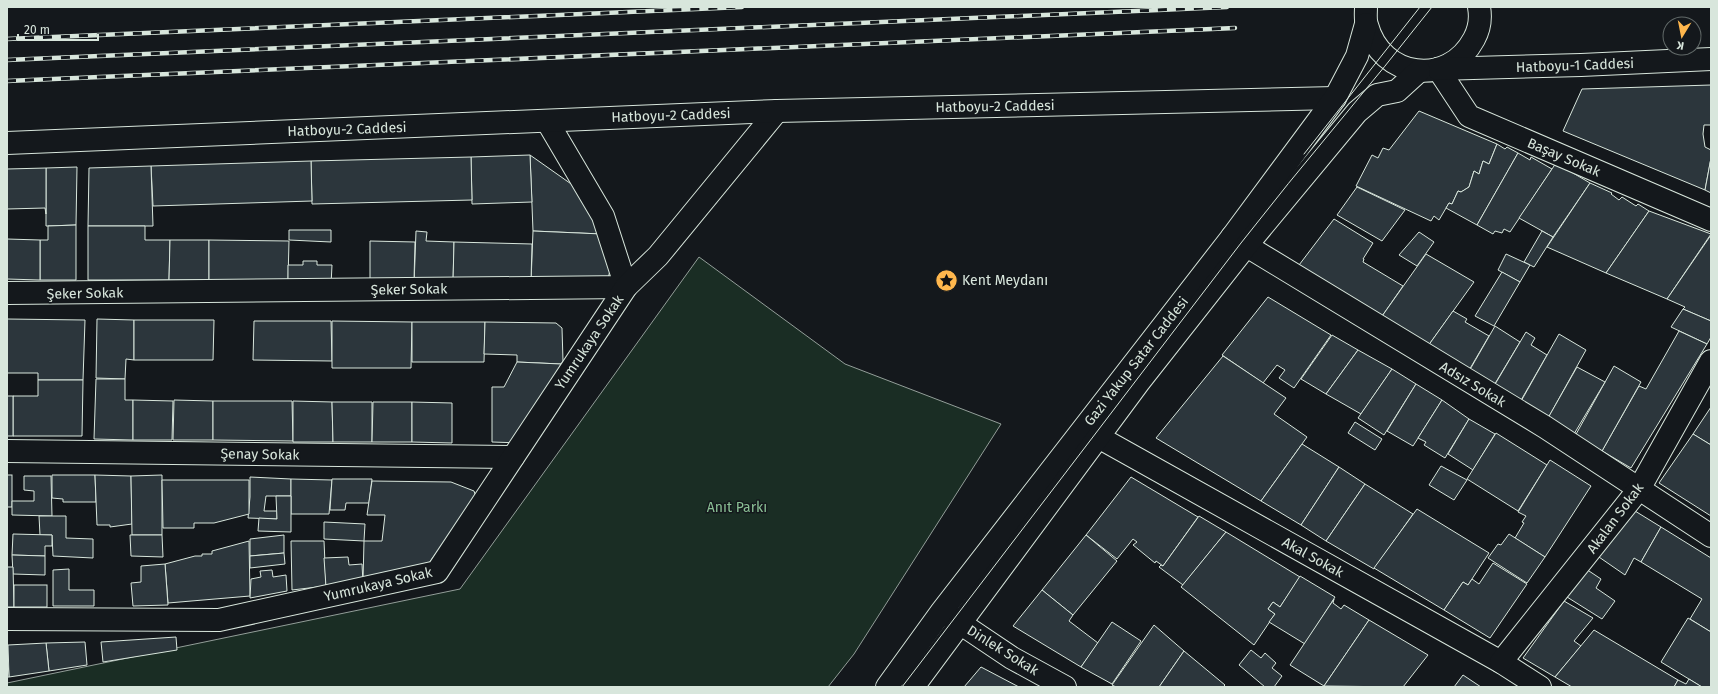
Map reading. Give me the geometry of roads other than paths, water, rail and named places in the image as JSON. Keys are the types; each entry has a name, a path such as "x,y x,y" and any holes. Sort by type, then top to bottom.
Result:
{"street":[{"name":"Gazi Yakup Satar Caddesi","path":"1239,242 1357,112 1377,96 1397,91 1429,70 1455,61 1469,48 1478,32 1481,9"},
{"name":"Gazi Yakup Satar Caddesi","path":"886,687 942,611 1091,433 1139,382 1239,242 1335,98 1357,56 1366,16"},
{"name":"Hatboyu-1 Caddesi","path":"1366,16 1373,42 1385,57 1401,67 1429,70 1711,59"},
{"name":"Başay Sokak","path":"1429,70 1469,116 1711,220"},
{"name":"Hatboyu-2 Caddesi","path":"7,142 547,121 777,110 1335,98"},
{"name":"Yumrukaya Sokak","path":"7,619 219,620 437,572 626,287 658,256 777,110"},
{"path":"547,121 603,216 626,287"},
{"name":"Adsız Sokak","path":"1239,242 1544,427 1711,536"},
{"name":"Şeker Sokak","path":"7,293 626,287"},
{"name":"Akalan Sokak","path":"1501,662 1639,489 1711,361"},
{"name":"Gazi Yakup Satar Caddesi","path":"913,687 960,624 1091,433"},
{"name":"Akal Sokak","path":"1091,433 1501,662 1540,687"},
{"name":"Şenay Sokak","path":"7,451 513,457"},
{"name":"Dinlek Sokak","path":"942,611 1012,658 1066,687"}],"tram line":[{"path":"1304,154 1420,7"},
{"path":"902,687 1241,243 1432,7"}],"railway":[{"path":"7,39 742,7"},
{"path":"7,60 1227,7"},
{"path":"7,81 1235,28"}],"place":[{"name":"Kent Meydanı","path":"947,280"}],"park label":[{"name":"Anıt Parkı","path":"737,507"}]}
